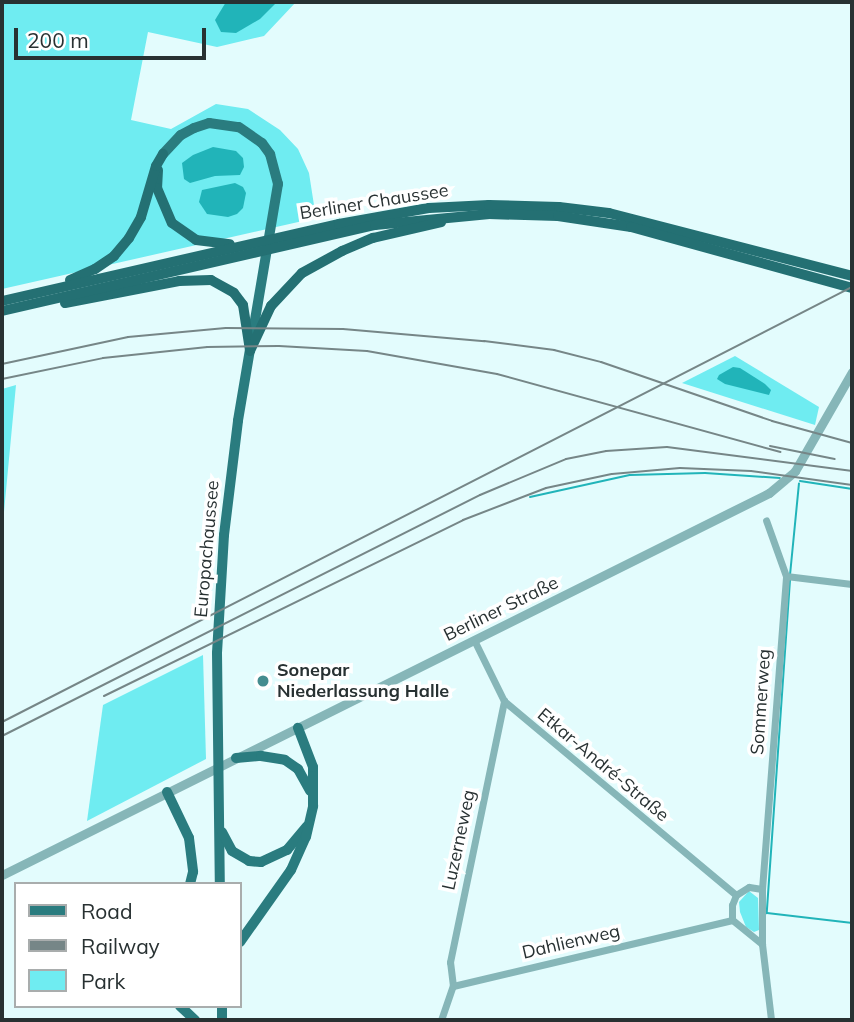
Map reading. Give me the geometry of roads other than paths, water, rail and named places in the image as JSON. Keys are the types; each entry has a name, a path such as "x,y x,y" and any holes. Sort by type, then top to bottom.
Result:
{"highway":[{"path":"163,153 157,188 162,207 183,234 211,244 257,242"},
{"path":"33,294 95,269 114,256 141,216 156,166 163,153"},
{"name":"Berliner Chaussee","path":"2,301 257,242 429,208 536,206 633,218 832,278"},
{"path":"250,351 256,318 302,273 342,251 373,239 478,214"},
{"name":"Berliner Chaussee","path":"2,311 363,227 478,214 535,214 608,223 832,278"},
{"path":"832,278 852,276"},
{"path":"20,307 84,300 196,278 211,280 229,288 256,318"},
{"path":"832,278 852,288"},
{"path":"250,351 256,318"}],"main road":[{"path":"163,153 181,135 209,123 239,127 252,134 270,154 276,169 277,200 256,318"},
{"name":"Europachaussee","path":"220,882 217,653 220,589 228,491 250,351"},
{"path":"242,939 291,870 313,806 313,767 298,727"},
{"path":"236,758 276,757 292,764 309,783 313,806"},
{"path":"167,792 189,838 194,872 191,882"},
{"path":"219,822 232,851 249,861 261,862 287,850 308,824"},
{"path":"182,1008 195,1020"}],"street":[{"name":"Berliner Straße","path":"2,875 784,483 812,444 852,372"},
{"name":"Sommerweg","path":"766,520 789,578 762,889 762,944 771,1020"},
{"path":"789,578 852,584"},
{"name":"Etkar-André-Straße","path":"474,640 504,701 736,895"},
{"name":"Luzerneweg","path":"453,986 450,962 504,701"},
{"path":"762,889 749,887 736,895 732,905 732,920 762,944"},
{"name":"Dahlienweg","path":"453,986 732,920"},
{"path":"441,1020 453,986"}],"waterway":[{"path":"530,497 630,475 705,473 780,478"},
{"path":"800,481 852,489"},
{"path":"790,575 799,483"},
{"path":"790,580 767,913 852,923"}],"railway":[{"path":"2,722 852,287"},
{"path":"2,364 128,337 226,328 343,329 484,341 554,350 601,362 772,421 852,443"},
{"path":"2,379 103,358 207,347 279,346 367,351 497,374 780,452"},
{"path":"770,446 835,459"},
{"path":"2,736 480,495 566,459 606,451 667,447 852,471"},
{"path":"104,696 463,520 546,488 612,474 680,468 751,471 852,485"}],"place":[{"name":"Sonepar Niederlassung Halle","path":"263,681"}]}
